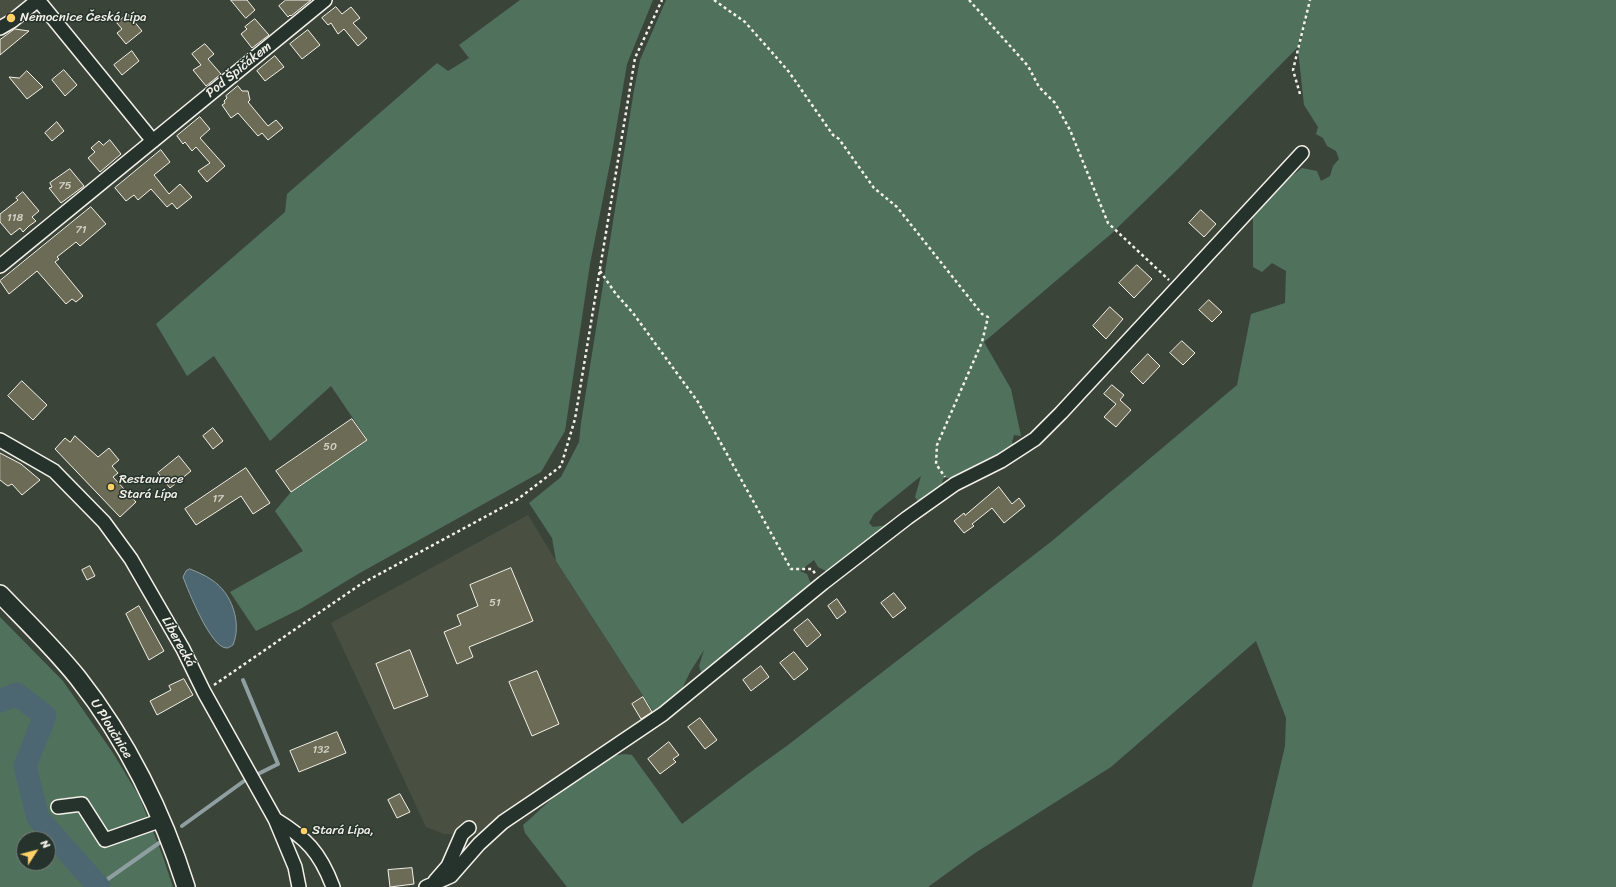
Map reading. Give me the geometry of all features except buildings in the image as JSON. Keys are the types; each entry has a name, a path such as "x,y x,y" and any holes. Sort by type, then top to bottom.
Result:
{"main road":[{"name":"U Ploučnice","path":"0,594 78,678 105,716 143,782 162,820 186,887"}],"street":[{"path":"0,28 12,21 39,0 153,141"},
{"name":"Pod Špičákem","path":"0,266 325,0"},
{"path":"429,886 452,876 479,844 503,822 663,714 823,583 907,518 955,484 1001,461 1035,439 1066,408 1302,153"},
{"name":"Liberecká","path":"0,440 54,471 104,522 131,559 183,649 204,692 275,819 295,867 299,887"},
{"path":"58,807 82,804 105,840 162,820"},
{"path":"275,819 295,831 317,852 328,873 333,887"},
{"path":"429,886 448,866 462,834 469,828"}],"path":[{"path":"204,692 361,584 518,499 561,466 575,419 635,58 662,0"},
{"path":"714,0 745,22 776,56 833,135 839,140 874,188 898,207 982,314 988,317 982,342 937,445 936,464 944,476 955,484"},
{"path":"969,0 1028,66 1039,87 1055,103 1070,130 1108,223 1178,288"},
{"path":"1300,94 1293,70 1310,0"},
{"path":"600,270 616,294 633,313 698,402 791,569 812,569 823,583"}],"shaded area":[{"name":"Nemocnice Česká Lípa","path":"0,0 44,0 0,35"},
{"path":"528,515 653,712 479,834 444,834 426,827 331,623"}],"green space":[{"path":"520,0 653,0 627,64 612,153 590,264 565,431 541,472 358,574 302,608 256,631 230,592 303,551 275,511 291,492 367,439 331,386 270,441 214,356 187,376 156,324 285,212 287,194 437,63 448,71 469,58 459,45"},
{"path":"666,0 1616,0 1616,887 1252,887 1285,746 1286,718 1256,641 1111,767 975,853 928,887 567,887 525,833 523,825 581,775 609,758 617,755 632,755 682,824 788,745 1052,541 1237,385 1251,314 1285,303 1286,271 1272,263 1262,272 1253,267 1253,215 1281,184 1302,168 1317,171 1321,181 1330,176 1333,166 1339,159 1336,151 1327,146 1323,138 1316,134 1318,127 1304,105 1298,50 1310,9 1297,48 1179,168 1111,234 984,342 1011,389 1021,436 1014,435 1012,442 1015,447 954,480 944,477 938,494 921,506 915,497 921,476 874,514 869,523 873,527 888,525 828,572 818,567 814,560 800,571 807,574 811,584 712,668 701,672 699,666 704,650 690,672 680,693 656,716 556,561 552,538 529,503 561,477 579,442 634,90 640,60"},
{"path":"0,617 63,681 113,753 139,796 162,854 173,887 0,887"}],"water":[{"path":"190,569 212,580 230,600 236,618 236,636 233,645 227,648 221,646 207,629 183,577 186,571"}],"waterway":[{"path":"243,680 278,764 258,774"},
{"path":"0,701 17,694 45,716 25,766 38,818 99,887"},
{"path":"182,826 244,781"},
{"path":"98,886 159,843"}],"place":[{"name":"Nemocnice Česká Lípa","path":"11,18"},
{"name":"Restaurace Stará Lípa","path":"111,487"},
{"name":"Stará Lípa,","path":"304,831"}]}
